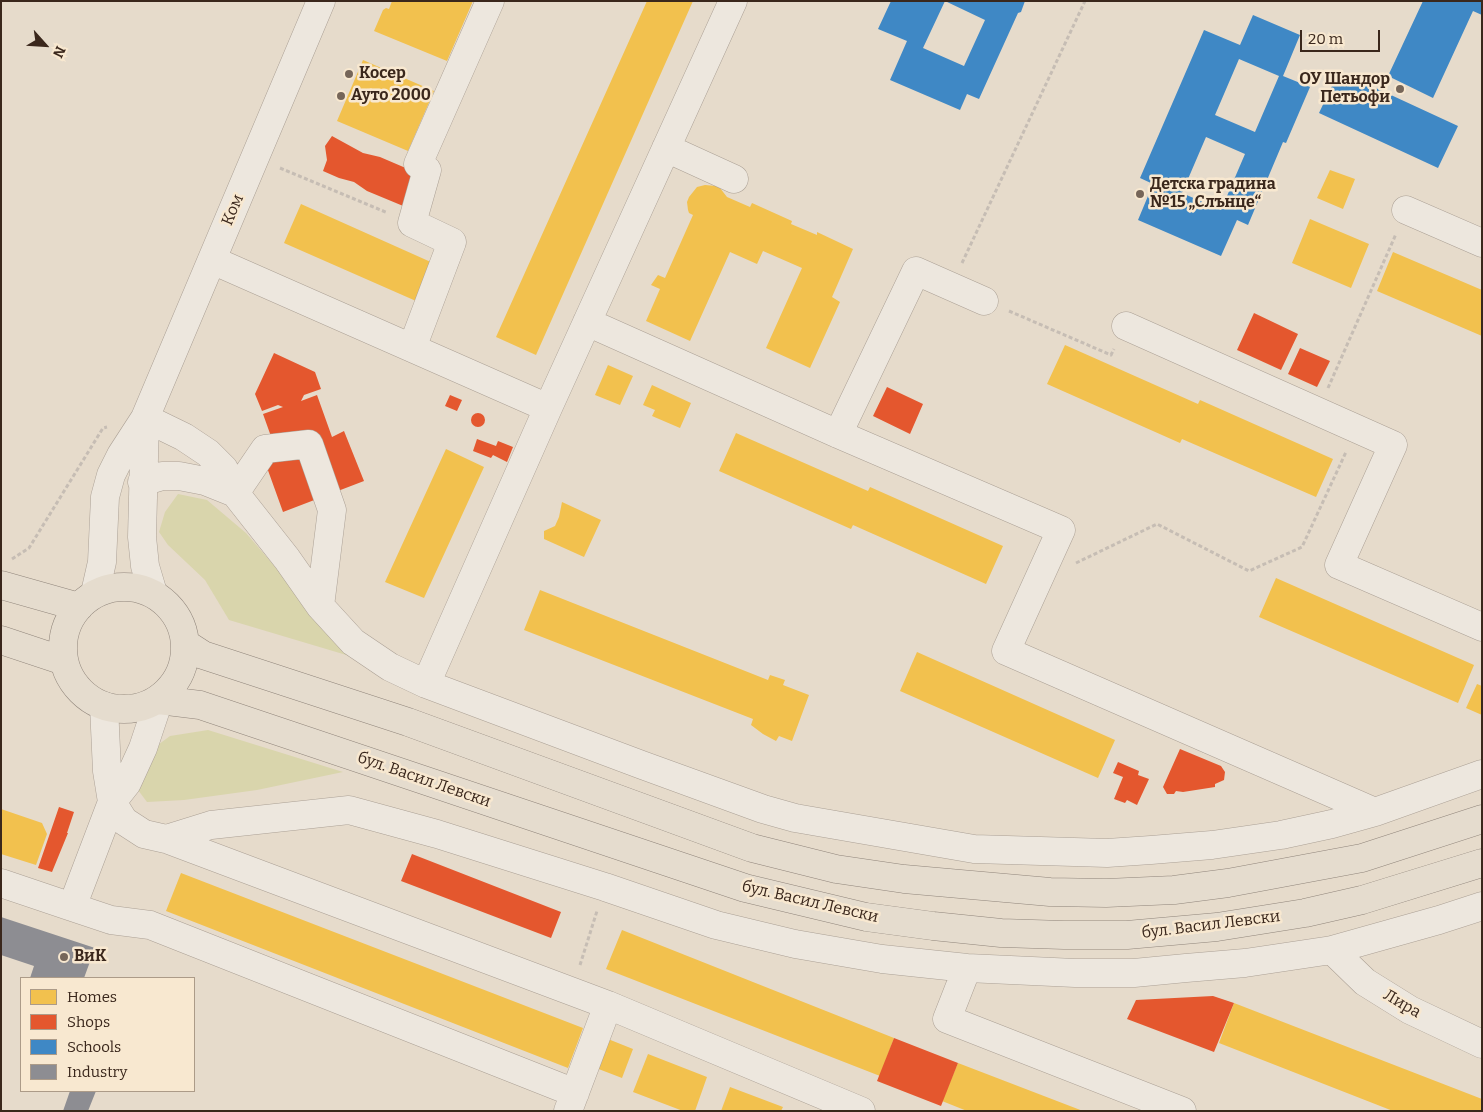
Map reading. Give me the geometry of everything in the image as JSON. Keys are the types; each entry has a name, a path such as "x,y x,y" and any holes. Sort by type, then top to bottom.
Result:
{"main road":[{"path":"5,574 87,600"},
{"path":"125,587 153,593 170,608 179,622 186,644 181,670 173,684 152,704 137,708 121,709 104,706 85,696 72,680 64,661 63,642 68,623 87,600 108,589 125,587"},
{"path":"1,640 64,661"},
{"path":"186,644 209,657 408,722 752,848 836,869 904,879 1078,893 1174,890 1238,882 1362,858 1482,819"},
{"name":"бул. Васил Левски","path":"158,700 200,705 745,888 866,917 933,926 1001,933 1056,935 1127,935 1217,927 1305,913 1362,900 1482,863"}],"street":[{"name":"Ком","path":"145,418 321,1"},
{"path":"412,348 452,242 412,222 427,170 418,164 490,1"},
{"path":"426,684 548,408 733,1"},
{"path":"666,148 734,179"},
{"path":"1406,210 1482,243"},
{"path":"212,260 548,408"},
{"path":"838,434 916,271 984,301"},
{"path":"587,322 838,434 1061,530 1006,650 1375,812"},
{"path":"1126,326 1393,445 1339,564 1482,627"},
{"path":"145,418 142,537 145,566 153,593"},
{"path":"145,418 184,437 208,453 224,469 235,493 287,559 320,606 353,642 371,656 426,684 763,809 795,818 974,849 1107,853 1203,846 1281,835 1375,812 1482,774"},
{"path":"87,600 102,562 105,497 111,475 121,455 145,418"},
{"path":"235,493 265,449 309,444 332,510 320,606"},
{"path":"142,482 162,476 180,476 205,481 235,493"},
{"path":"72,907 112,802 127,783 143,748 158,700"},
{"path":"104,706 107,771 112,802 124,821 144,834 166,839 572,991 861,1111"},
{"path":"166,839 211,825 349,810 437,834 605,887 716,925 795,944 882,959 967,968 1075,973 1134,973 1245,963 1332,950 1482,906"},
{"path":"1,883 111,920 150,925 571,1102 608,1005"},
{"name":"Лира","path":"1332,950 1365,982 1410,1010 1482,1044"},
{"path":"967,968 947,1019 1182,1111"}],"path":[{"path":"951,287 1085,1"},
{"path":"255,158 412,222"},
{"path":"1318,412 1406,210"},
{"path":"984,301 1111,355 1126,326"},
{"path":"5,574 30,548 103,428 145,418"},
{"path":"1037,582 1157,524 1249,572 1302,547 1357,429"},
{"path":"572,991 605,887"}],"shaded area":[{"path":"178,494 207,500 246,533 353,657 229,620 205,580 168,545 159,532 165,512"},
{"path":"208,730 343,772 257,790 184,800 147,802 138,790 143,756 170,736"}],"building: Homes":[{"path":"392,1 473,1 447,61 374,31 383,10 389,9"},
{"path":"647,1 693,1 536,355 496,337"},
{"path":"363,60 434,91 408,151 337,121"},
{"path":"1330,170 1355,179 1343,209 1317,198"},
{"path":"705,185 716,186 727,197 750,207 752,203 792,221 791,224 817,235 817,232 853,249 832,297 840,302 810,368 766,348 802,268 763,251 757,264 730,252 690,341 646,321 660,289 651,285 658,275 665,278 693,215 688,210 687,202 689,197 697,187"},
{"path":"301,204 433,263 416,301 284,243"},
{"path":"1310,219 1369,244 1351,288 1292,263"},
{"path":"1393,252 1482,290 1482,336 1377,291"},
{"path":"1065,345 1198,404 1200,400 1333,459 1316,497 1182,439 1180,443 1047,384"},
{"path":"608,365 633,376 620,405 595,395"},
{"path":"652,385 691,403 680,428 652,416 655,410 643,405"},
{"path":"736,433 868,491 870,487 1003,546 986,584 853,525 851,529 719,471"},
{"path":"446,449 484,467 424,598 385,582"},
{"path":"562,502 601,520 584,557 544,539 544,531 555,526"},
{"path":"1276,578 1474,665 1458,703 1259,617"},
{"path":"540,590 768,680 770,675 785,680 783,685 809,695 792,741 779,736 776,741 751,725 753,719 524,630"},
{"path":"917,652 1115,740 1098,778 900,691"},
{"path":"1477,684 1482,686 1482,715 1466,708"},
{"path":"1,809 42,823 47,834 36,865 1,854"},
{"path":"181,873 583,1028 568,1068 166,911"},
{"path":"622,930 894,1038 880,1076 606,969"},
{"path":"1234,1003 1482,1099 1482,1111 1393,1111 1219,1043"},
{"path":"608,1039 633,1049 622,1078 596,1068"},
{"path":"648,1054 707,1077 695,1111 683,1111 633,1092"},
{"path":"958,1063 1083,1111 967,1111 942,1101"},
{"path":"730,1087 783,1107 781,1111 721,1111"}],"building: Shops":[{"path":"332,136 363,153 380,157 422,175 408,208 367,191 354,182 323,171 327,160 325,146"},
{"path":"1254,313 1298,334 1281,370 1237,350"},
{"path":"1300,348 1330,361 1317,387 1288,374"},
{"path":"274,353 315,372 321,389 304,395 301,401 317,395 332,437 344,431 364,481 283,512 265,462 278,456 263,414 283,407 278,405 262,411 255,394"},
{"path":"887,387 923,404 910,434 873,416"},
{"path":"450,395 462,400 457,411 445,406"},
{"path":"475,413 481,413 485,420 481,427 475,427 471,423 471,417"},
{"path":"477,439 496,446 498,441 513,447 507,462 493,455 491,458 473,451"},
{"path":"1180,749 1221,766 1225,772 1224,780 1215,784 1215,787 1183,792 1176,791 1174,794 1167,794 1163,787"},
{"path":"1118,762 1139,771 1138,775 1149,779 1137,805 1127,800 1125,803 1114,799 1123,777 1113,773"},
{"path":"59,807 74,812 68,833 52,872 38,868"},
{"path":"412,854 561,912 551,938 401,881"},
{"path":"1213,996 1234,1003 1214,1052 1127,1019 1136,1000"},
{"path":"894,1038 958,1063 941,1106 877,1081"}],"building: Schools":[{"path":"891,1 945,1 1025,1 979,99 967,94 960,110 890,80 907,41 878,29","holes":["945,1 985,20 964,66 923,48"]},
{"path":"1423,1 1482,1 1482,15 1473,11 1433,98 1388,76"},
{"path":"1253,15 1300,35 1283,76 1310,87 1286,143 1283,142 1248,225 1237,220 1221,256 1138,220 1153,184 1140,178 1204,30 1240,45","holes":["1239,59 1279,76 1255,132 1215,115","1206,137 1245,154 1221,210 1182,193"]},
{"path":"1339,71 1458,126 1438,168 1319,113"}],"building: Industry":[{"path":"1,917 95,948 84,977 30,977 34,966 1,955"},
{"path":"70,1092 96,1092 88,1111 63,1111"}],"place":[{"name":"Косер","path":"349,74"},
{"name":"ОУ Шандор Петьофи","path":"1400,89"},
{"name":"Ауто 2000","path":"341,96"},
{"name":"Детска градина №15 „Слънце“","path":"1140,194"},
{"name":"ВиК","path":"64,957"}]}
